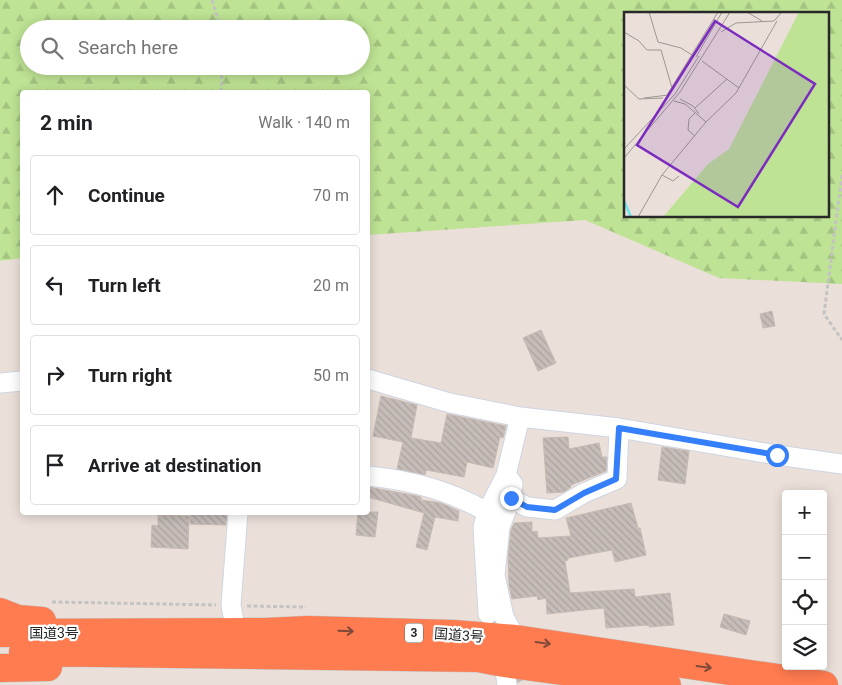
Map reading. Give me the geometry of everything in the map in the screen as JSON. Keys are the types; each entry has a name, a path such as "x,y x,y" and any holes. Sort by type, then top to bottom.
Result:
{"highway":[{"path":"0,612 18,619 61,622 308,630"},
{"name":"国道3号","path":"0,633 265,632 308,630 454,634 505,662 824,685"},
{"name":"国道3号","path":"0,652 478,658 667,685"},
{"path":"0,668 114,665 460,666 505,662"}],"street":[{"path":"370,380 450,403 520,417 619,428 842,464"},
{"path":"0,383 20,381"},
{"path":"488,614 483,528 487,512 506,475 520,417"},
{"path":"511,498 527,507 555,510 584,493 616,479 619,428"},
{"path":"505,662 504,617 495,575 500,527 511,498 513,484 506,475"},
{"path":"370,476 428,486 466,500 487,512"},
{"path":"235,627 231,605 238,515"}],"path":[{"path":"212,0 218,20"},
{"path":"222,75 222,90"},
{"path":"842,175 824,314 842,340"}],"green space":[{"path":"0,0 842,0 842,284 719,278 585,220 370,235 370,90 20,90 20,258 0,261"}],"building":[{"path":"772,311 775,326 763,328 760,314"},
{"path":"541,330 556,363 538,371 523,338"},
{"path":"381,396 417,405 411,438 441,443 447,414 506,426 503,438 500,437 493,468 467,462 464,477 426,470 425,475 397,469 403,442 373,436"},
{"path":"568,437 569,449 599,443 602,457 607,457 606,471 571,485 564,492 547,493 543,438"},
{"path":"662,447 689,451 685,484 658,480"},
{"path":"370,487 421,497 421,500 441,503 459,511 458,521 435,517 427,550 416,547 424,513 370,498"},
{"path":"631,503 638,528 640,528 646,555 615,562 612,550 568,558 565,561 570,593 634,589 635,597 670,593 674,625 606,628 604,608 547,614 546,598 538,600 537,596 512,599 509,585 508,556 511,530 514,523 532,522 532,532 537,531 538,538 571,536 566,518"},
{"path":"370,512 378,512 375,537 356,535 358,515 370,515"},
{"path":"158,515 189,516 188,549 151,547 152,525 158,526"},
{"path":"190,515 227,515 226,525 190,524"},
{"path":"724,614 750,621 746,635 720,627"}],"tunnel":[{"path":"488,614 524,685"}],"route":[{"path":"511,498 527,507 555,510 584,493 616,479 619,428 777,455"}]}
